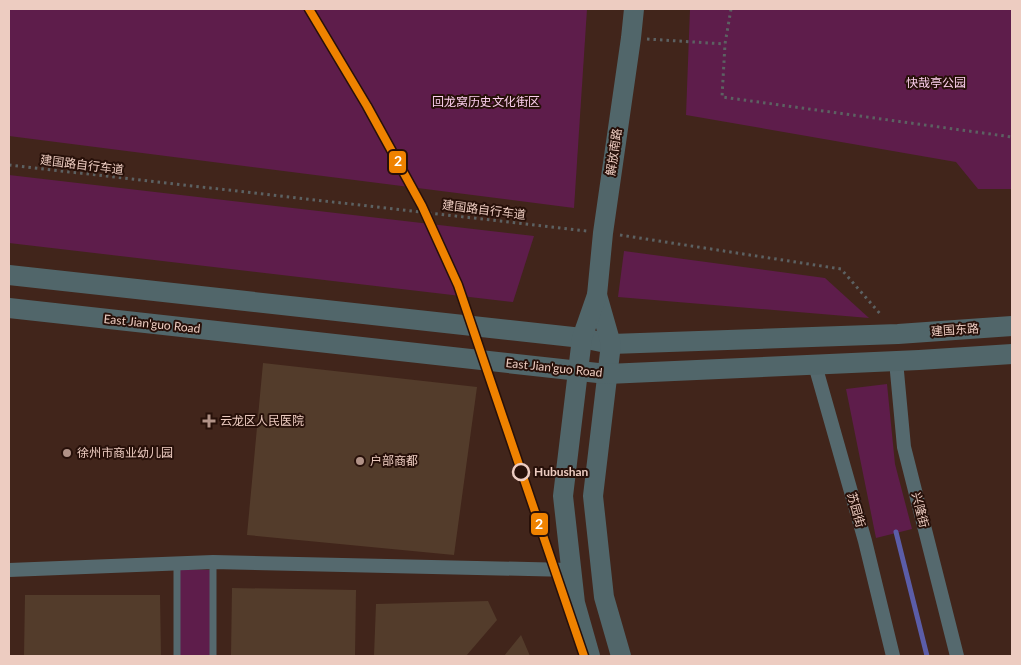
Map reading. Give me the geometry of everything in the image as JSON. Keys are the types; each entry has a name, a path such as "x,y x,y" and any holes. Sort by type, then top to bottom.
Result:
{"main road":[{"name":"解放南路","path":"597,295 602,233 634,9"},
{"path":"9,275 582,338 611,344 898,334"},
{"path":"590,656 575,603 563,496 582,338 597,295"},
{"path":"597,295 611,344 593,496 604,597 621,656"},
{"name":"East Jian'guo Road","path":"9,308 607,374 1012,354"},
{"name":"建国东路","path":"898,334 1012,326"}],"street":[{"name":"兴隆街","path":"896,361 904,447 957,656"},
{"name":"苏园街","path":"815,365 865,541 893,656"},
{"path":"9,570 213,562 570,570"}],"lane":[{"path":"213,562 213,656"},
{"path":"177,563 177,656"}],"path":[{"path":"730,9 725,44 722,96 1012,137"},
{"path":"631,38 725,44"},
{"name":"建国路自行车道","path":"9,165 602,233 841,269 898,334"}],"green space":[{"name":"回龙窝历史文化街区","path":"9,9 587,9 574,208 9,136"},
{"name":"快哉亭公园","path":"690,9 1012,9 1012,189 978,189 956,162 686,115"},
{"path":"9,175 534,236 513,302 9,243"},
{"path":"624,251 825,278 869,318 618,297"},
{"path":"887,384 895,464 912,529 876,538 846,389"},
{"path":"177,569 213,570 213,656 177,656"}],"building":[{"name":"户部商都","path":"263,363 477,387 454,555 247,535"},
{"path":"232,588 356,590 355,656 231,656"},
{"path":"25,595 160,595 161,656 24,656"},
{"path":"488,601 497,620 466,656 374,656 376,604"},
{"path":"521,635 530,656 504,656"}],"waterway":[{"path":"896,532 927,656"}],"transit line":[{"name":"2","path":"309,9 367,106 422,206 458,285 584,656"}],"place":[{"name":"云龙区人民医院","path":"209,421"},
{"name":"徐州市商业幼儿园","path":"67,453"},
{"name":"户部商都","path":"360,461"},
{"name":"Hubushan","path":"521,472"}]}
